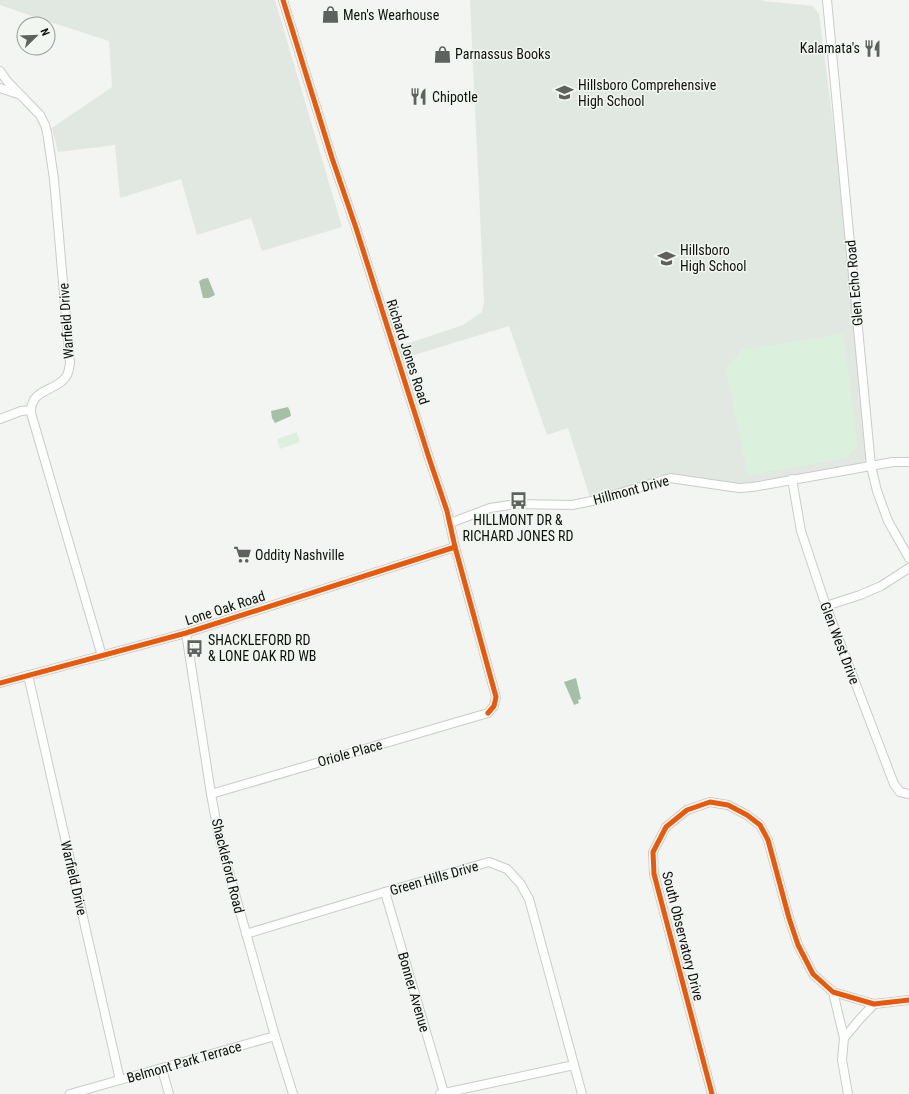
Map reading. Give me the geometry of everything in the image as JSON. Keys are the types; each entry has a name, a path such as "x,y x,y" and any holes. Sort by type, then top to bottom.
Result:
{"street":[{"name":"Richard Jones Road","path":"283,0 334,164 450,522 455,547 488,663 496,697 494,706 488,713"},
{"name":"Glen Echo Road","path":"827,0 871,466 877,491 888,521 909,558"},
{"name":"Warfield Drive","path":"0,72 40,115 45,125 49,140 54,180 70,358 67,376 61,382 37,396 33,402 31,410"},
{"path":"0,88 20,94"},
{"path":"0,419 21,411 31,410 102,656"},
{"name":"Hillmont Drive","path":"450,522 490,508 516,504 572,505 597,500 670,478 739,488 754,487 893,462 909,462"},
{"name":"Glen West Drive","path":"792,480 801,531 826,606 894,784 900,792 909,794"},
{"name":"Lone Oak Road","path":"0,683 186,633 455,547"},
{"path":"826,606 860,595 881,586 909,568"},
{"name":"Shackleford Road","path":"186,633 219,837 275,1036 293,1094"},
{"name":"Warfield Drive","path":"28,676 120,1080"},
{"name":"Oriole Place","path":"211,794 488,713"},
{"name":"South Observatory Drive","path":"712,1094 654,874 653,852 666,826 688,810 710,802 728,805 747,815 760,825 768,840 789,918 798,945 813,974 833,992"},
{"name":"Green Hills Drive","path":"246,934 489,862 507,869 520,883 529,899 582,1094"},
{"name":"Bonner Avenue","path":"385,892 441,1093"},
{"path":"848,1094 842,1060 844,1038 833,992 874,1004 909,1000"},
{"path":"844,1038 874,1004"},
{"name":"Belmont Park Terrace","path":"70,1094 275,1036"},
{"path":"441,1093 574,1066"},
{"path":"162,1069 169,1094"}],"shaded area":[{"path":"0,0 275,0 342,227 262,251 251,218 197,235 181,179 120,198 115,145 58,152 52,128 112,87 109,41 56,24 56,16 32,16 0,5"},
{"name":"Hillsboro High School","path":"470,0 763,0 813,6 819,14 839,169 871,466 753,487 670,478 660,475 591,501 568,428 547,435 509,326 398,360 394,348 463,325 482,312 484,301"},
{"path":"208,278 215,295 209,298 203,298 199,281"},
{"path":"843,334 857,447 846,458 748,475 726,369 742,350"},
{"path":"288,407 291,416 275,423 272,418 271,411"},
{"path":"297,432 300,442 280,449 277,439"},
{"path":"576,678 581,699 578,700 579,703 574,705 564,682"}],"cycle path":[{"path":"283,0 332,158 447,511 455,547 496,697 494,706 488,713"},
{"path":"0,683 186,633 455,547"},
{"path":"712,1094 654,874 653,852 666,827 687,810 710,802 728,805 747,815 760,825 768,840 789,918 798,945 813,974 833,992 874,1004 909,1000"}],"place":[{"name":"Men's Wearhouse","path":"330,15"},
{"name":"Kalamata's","path":"873,48"},
{"name":"Parnassus Books","path":"442,54"},
{"name":"Hillsboro Comprehensive High School","path":"565,93"},
{"name":"Chipotle","path":"419,97"},
{"name":"Hillsboro High School","path":"667,258"},
{"name":"HILLMONT DR & RICHARD JONES RD","path":"518,500"},
{"name":"Oddity Nashville","path":"242,555"},
{"name":"SHACKLEFORD RD & LONE OAK RD WB","path":"195,648"}]}
